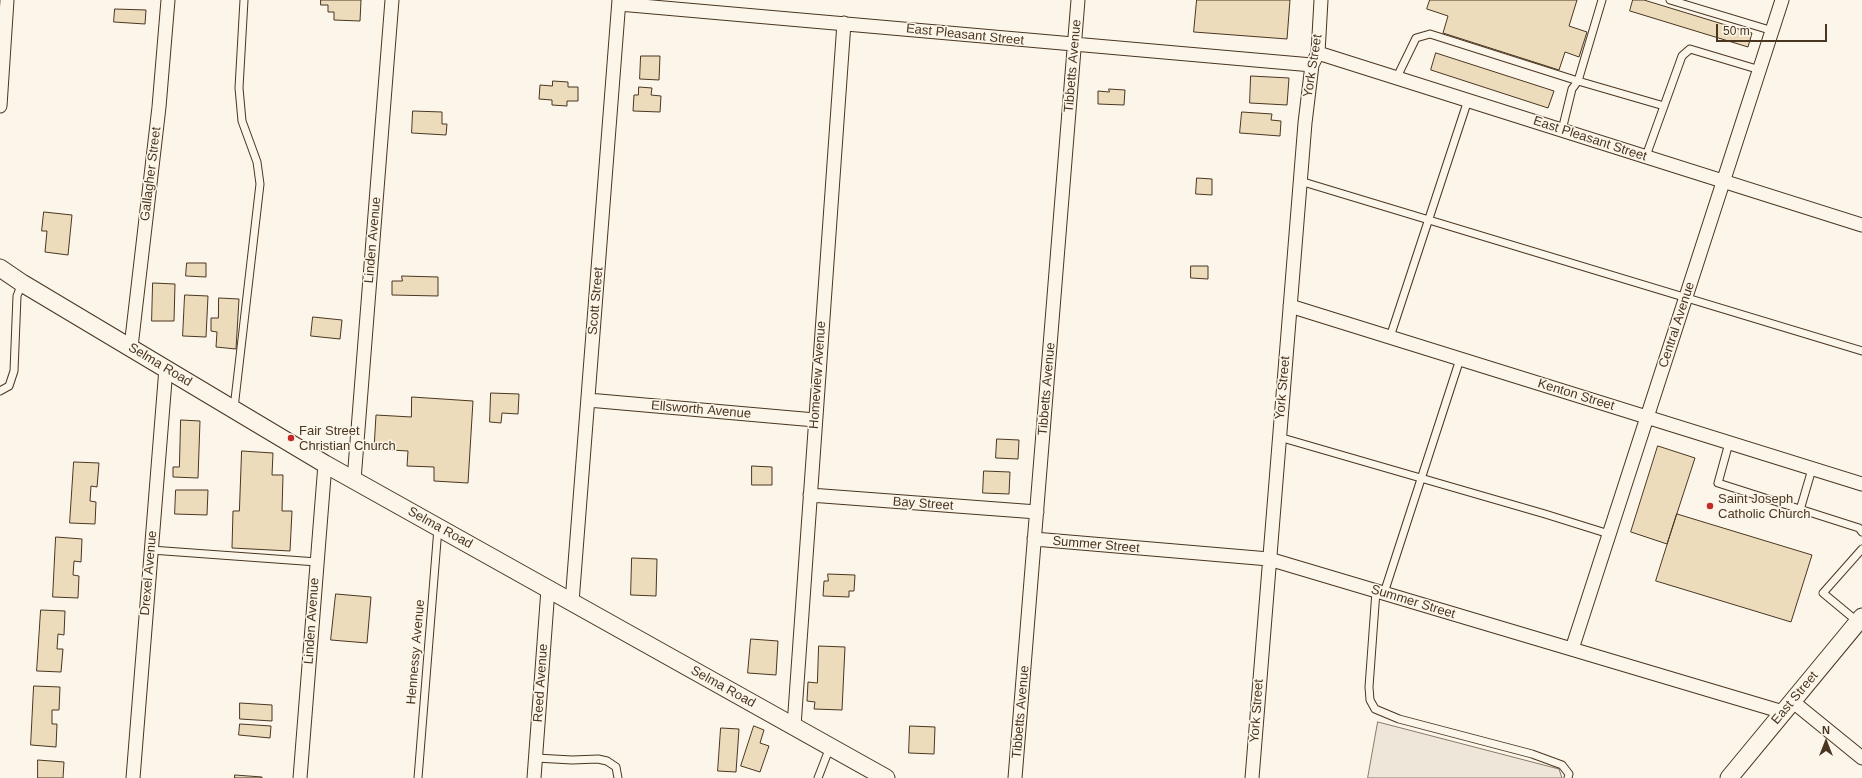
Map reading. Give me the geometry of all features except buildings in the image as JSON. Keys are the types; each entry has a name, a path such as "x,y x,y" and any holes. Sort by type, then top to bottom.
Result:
{"street":[{"path":"0,106 7,0"},
{"name":"Gallagher Street","path":"132,347 159,107 168,0"},
{"name":"Linden Avenue","path":"354,480 392,0"},
{"name":"Tibbetts Avenue","path":"1015,778 1078,0"},
{"name":"York Street","path":"1252,778 1300,180 1312,65 1318,52 1321,0"},
{"name":"Central Avenue","path":"1572,649 1782,0"},
{"name":"East Pleasant Street","path":"619,2 1074,45 1312,65"},
{"name":"Scott Street","path":"572,602 619,2"},
{"name":"Homeview Avenue","path":"794,726 844,23"},
{"name":"East Pleasant Street","path":"1318,52 1862,225"},
{"name":"Selma Road","path":"0,268 22,283 132,347 325,464 886,778"},
{"name":"Kenton Street","path":"1290,306 1862,484"},
{"name":"Drexel Avenue","path":"133,778 166,368"},
{"name":"Ellsworth Avenue","path":"588,400 815,420"},
{"name":"Linden Avenue","path":"300,778 325,464"},
{"name":"Bay Street","path":"810,495 1037,512"},
{"name":"Summer Street","path":"1034,539 1269,559 1572,649 1788,707 1862,758"},
{"name":"Reed Avenue","path":"534,778 548,589"},
{"name":"East Street","path":"1729,778 1860,620"}],"lane":[{"path":"234,409 260,184 257,162 242,121 239,88 244,0"},
{"path":"1562,130 1572,89 1578,80 1602,0"},
{"path":"1670,0 1772,31"},
{"path":"1397,77 1416,38 1430,34 1664,106"},
{"path":"1646,156 1682,56 1690,49 1760,70"},
{"path":"1390,337 1468,100"},
{"path":"1300,180 1862,351"},
{"path":"0,391 9,386 14,371 17,296 22,283"},
{"path":"1460,359 1422,477 1380,592 1370,700 1375,709 1399,719 1532,754 1562,765 1568,774 1568,778"},
{"path":"1279,437 1422,477 1609,534"},
{"path":"1729,443 1718,483 1859,528 1862,532"},
{"path":"1800,510 1812,469"},
{"name":"Hennessy Avenue","path":"418,778 438,527"},
{"path":"1860,620 1823,593 1862,549"},
{"path":"151,550 317,562"},
{"path":"818,778 830,746"},
{"path":"536,758 572,760 598,759 607,761 616,767 618,778"}],"shaded area":[{"path":"1378,722 1559,769 1562,778 1368,778"}],"place":[{"name":"Fair Street Christian Church","path":"291,438"},
{"name":"Saint Joseph Catholic Church","path":"1710,506"}]}
